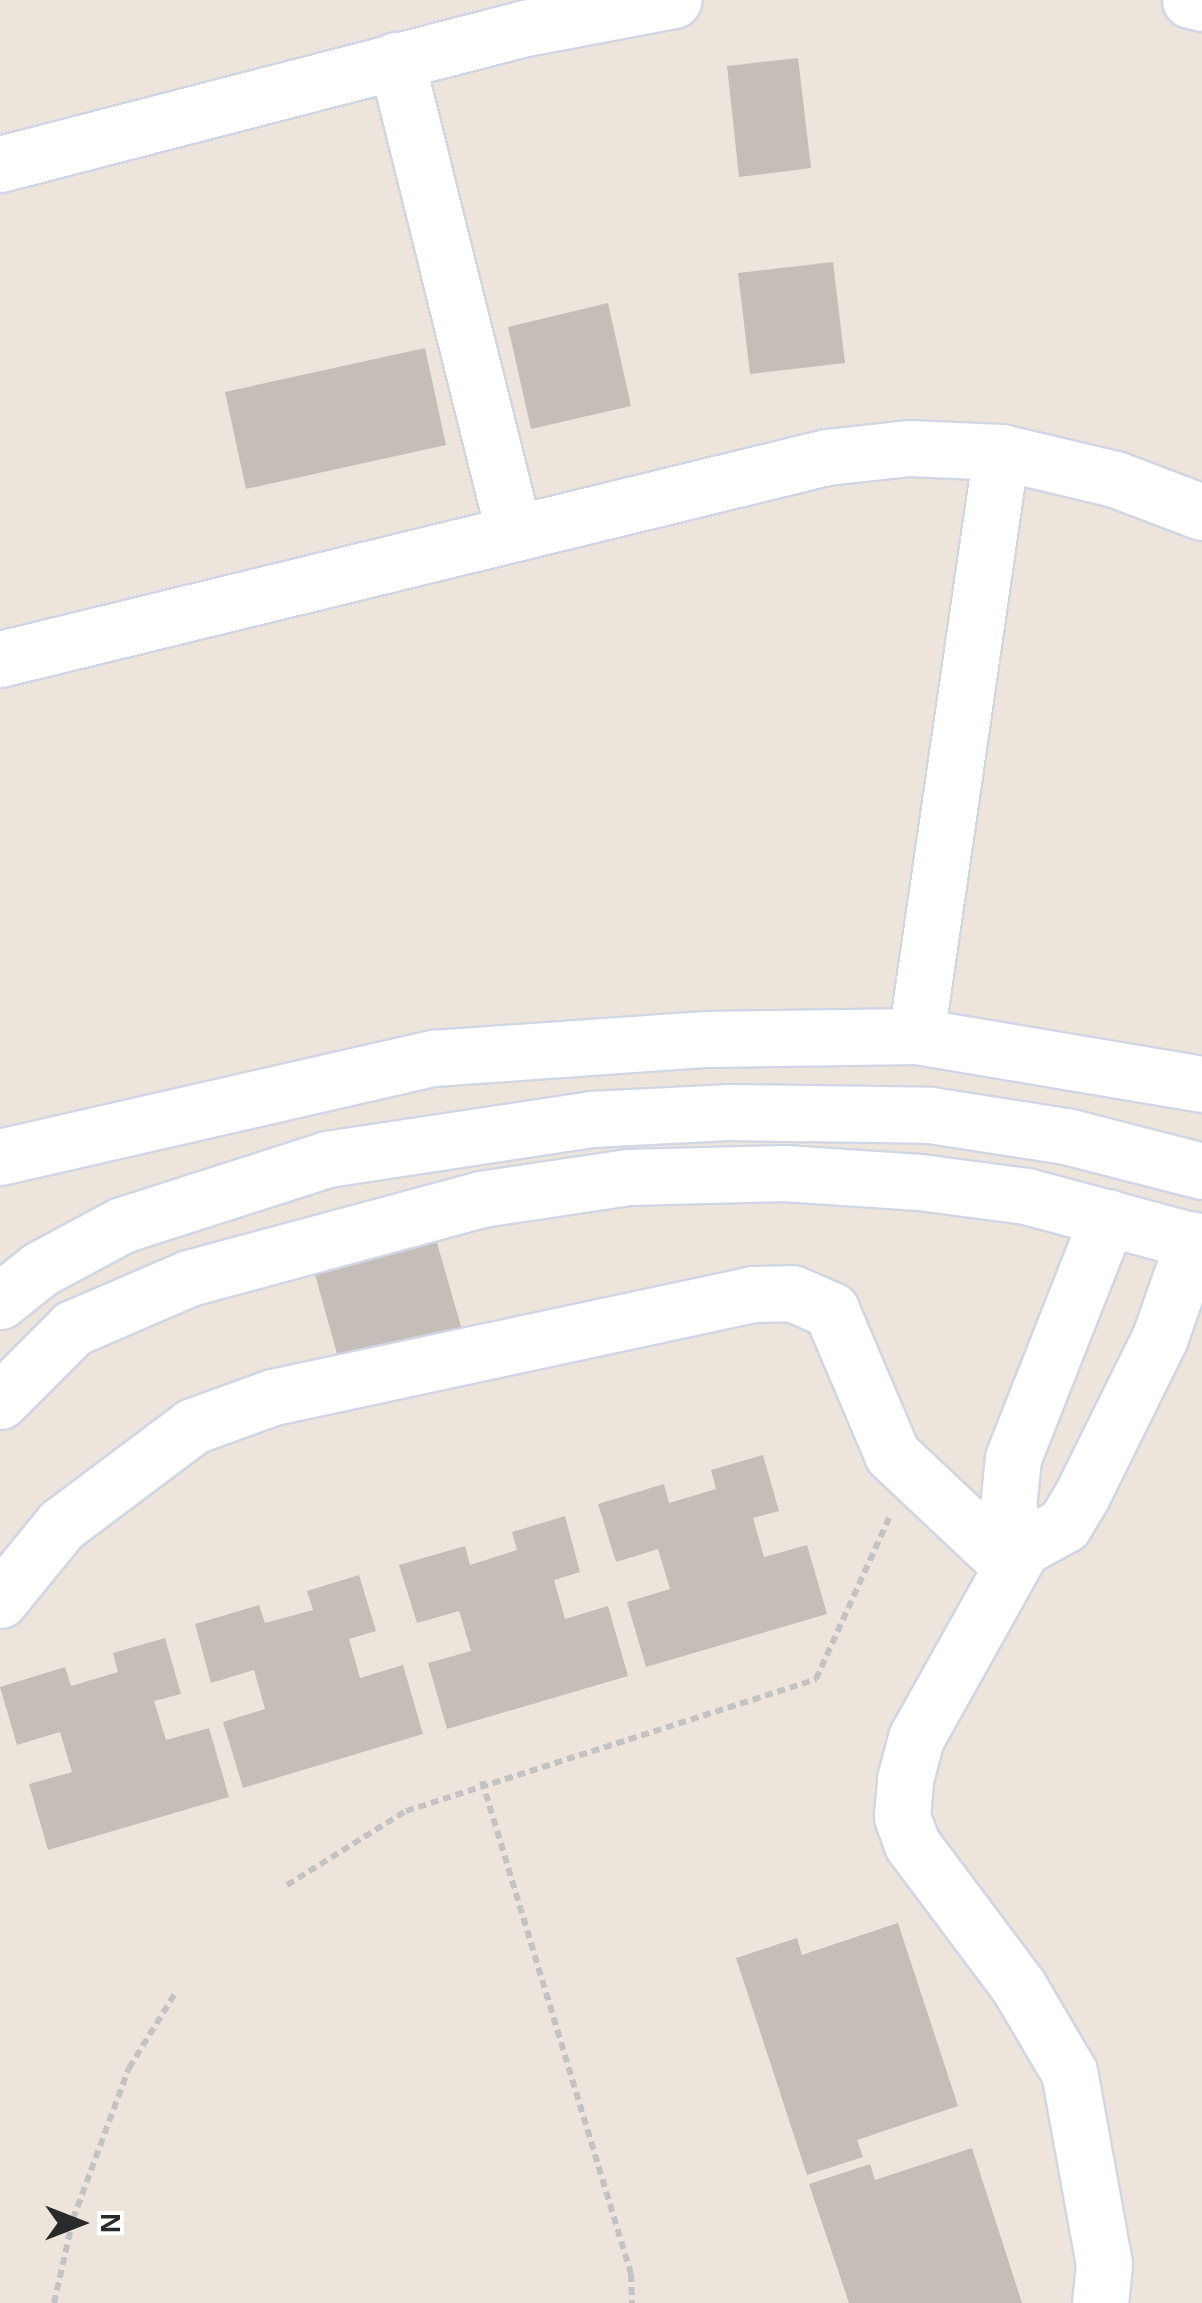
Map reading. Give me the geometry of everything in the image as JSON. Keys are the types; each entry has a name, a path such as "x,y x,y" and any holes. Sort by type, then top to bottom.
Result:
{"street":[{"path":"0,164 396,60 673,0"},
{"path":"1190,0 1202,4"},
{"path":"396,60 514,533"},
{"path":"0,659 827,457 909,448 1002,452 1115,479 1202,512"},
{"path":"897,1180 1002,452"},
{"path":"0,1157 433,1058 706,1039 915,1037 1202,1084"},
{"path":"0,1301 40,1269 122,1226 327,1159 590,1119 906,1114 1193,1167 1166,1232 1013,1458 1008,1506 1016,1557"},
{"path":"0,1402 73,1328 189,1278 346,1232 481,1199 628,1178 784,1172 897,1180 1026,1196 1166,1232"},
{"path":"1100,2303 1104,2264 1069,2072 1019,1988 935,1880 902,1816 916,1738 1016,1557 1064,1525 1160,1337 1166,1232"},
{"path":"0,1600 61,1526 193,1426 273,1397 753,1294 792,1293 830,1310 876,1423 910,1471 1016,1557"}],"path":[{"path":"288,1885 406,1811 482,1782 816,1679 910,1471"},
{"path":"482,1782 632,2274 632,2303"},
{"path":"54,2303 73,2219 129,2068 176,1992"}],"building":[{"path":"798,58 811,168 739,177 727,66"},
{"path":"833,262 845,363 750,374 738,273"},
{"path":"608,303 631,406 531,429 508,327"},
{"path":"425,348 446,445 246,489 225,392"},
{"path":"435,1236 466,1344 344,1379 314,1271"},
{"path":"763,1455 779,1511 753,1518 764,1557 807,1545 827,1614 646,1667 627,1602 670,1589 658,1549 616,1562 598,1504 664,1484 669,1503 716,1489 711,1470"},
{"path":"565,1516 580,1572 554,1580 565,1619 608,1606 628,1676 447,1729 428,1663 471,1651 459,1611 417,1623 399,1565 465,1546 470,1565 517,1550 512,1532"},
{"path":"359,1575 376,1631 349,1639 360,1678 403,1665 423,1734 243,1788 223,1722 265,1709 254,1670 211,1683 195,1624 259,1605 265,1623 313,1610 307,1591"},
{"path":"165,1638 181,1694 154,1701 166,1740 209,1728 229,1797 48,1850 29,1784 72,1772 60,1732 17,1745 0,1687 65,1667 71,1686 118,1672 113,1653"},
{"path":"898,1923 958,2106 857,2140 863,2157 807,2175 736,1958 797,1938 802,1955"},
{"path":"972,2148 1022,2303 849,2303 809,2184 870,2164 875,2180"}]}
